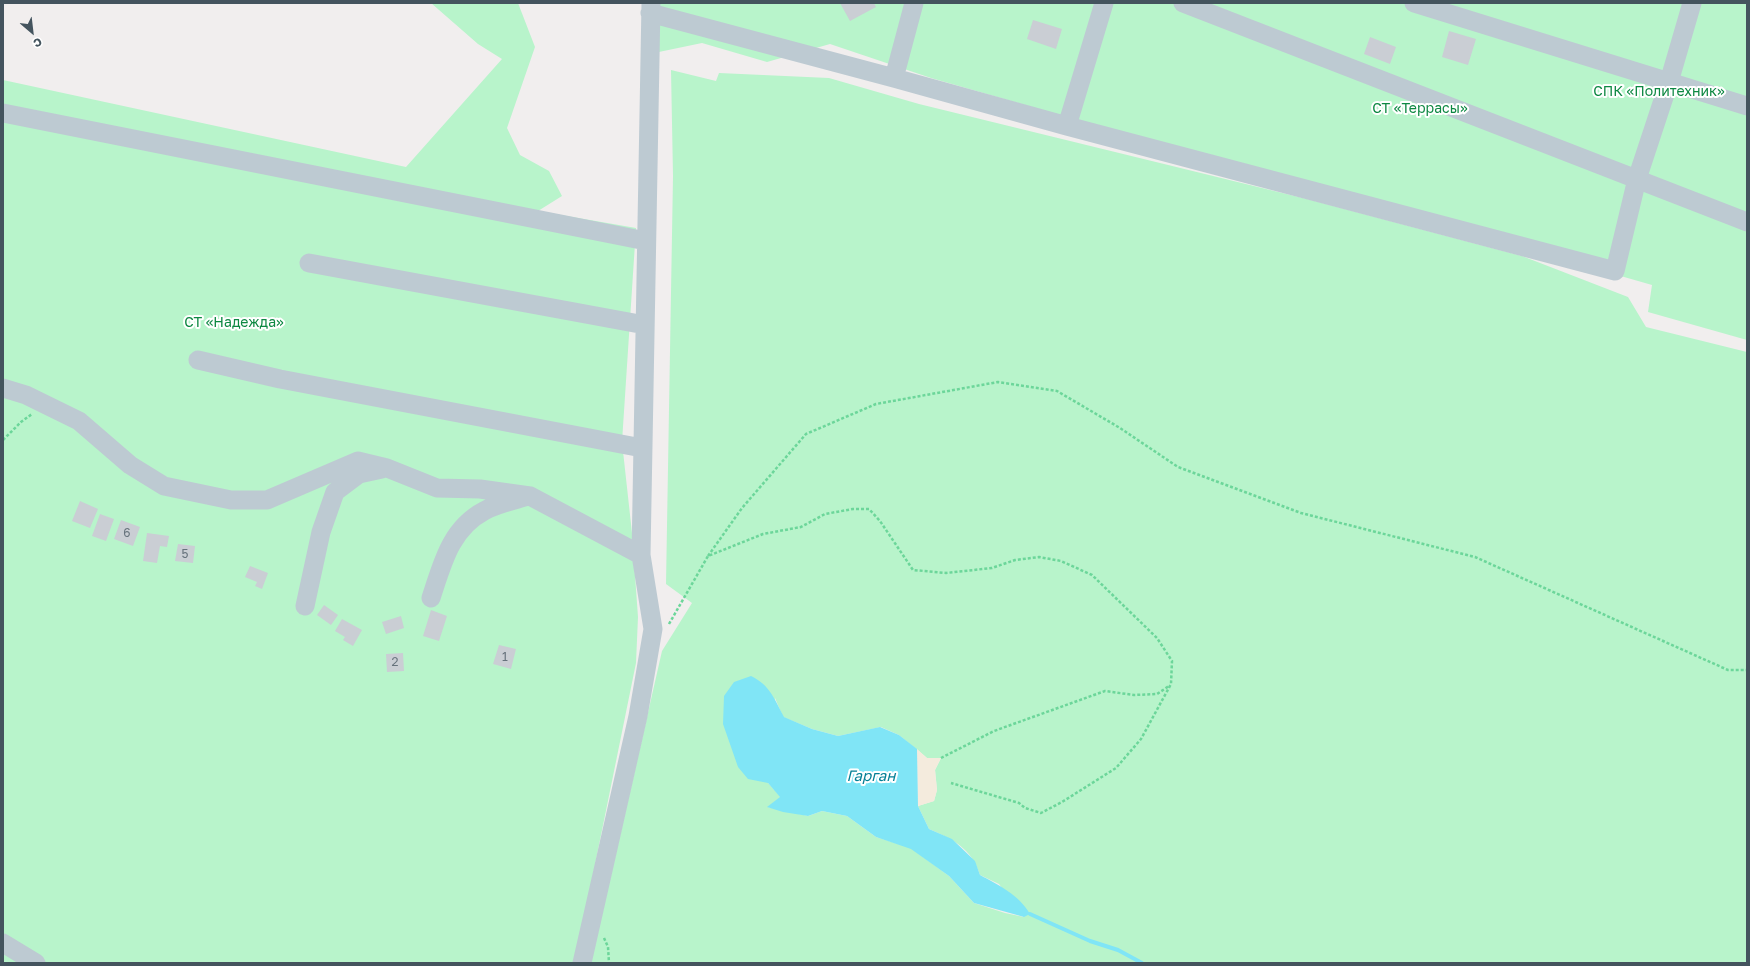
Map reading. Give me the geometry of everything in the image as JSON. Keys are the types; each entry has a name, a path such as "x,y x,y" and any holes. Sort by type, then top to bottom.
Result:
{"street":[{"path":"894,78 914,3"},
{"path":"1067,126 1104,3"},
{"path":"1183,3 1747,222"},
{"path":"1414,3 1747,106"},
{"path":"582,963 638,716 653,629 641,555 650,8 1067,126 1615,271 1637,179 1669,82 1692,3"},
{"path":"3,113 646,241"},
{"path":"309,263 645,325"},
{"path":"198,360 280,379 642,448"},
{"path":"3,388 26,395 79,421 130,465 164,486 231,500 267,500 358,461 387,468 437,488 480,489 530,496 641,555"},
{"path":"305,606 321,532 335,492 359,474 387,468"},
{"path":"431,598 449,547 464,526 484,510 530,496"},
{"path":"3,943 36,963"}],"path":[{"path":"666,629 708,556 742,508 806,434 876,404 998,382 1057,391 1120,428 1178,467 1301,513 1475,557 1728,670 1747,670"},
{"path":"3,440 20,422 45,405"},
{"path":"708,556 763,534 801,527 824,514 853,509 869,509 880,521 913,570 946,573 992,568 1016,560 1039,557 1061,561 1092,575 1157,638 1172,661 1171,684 1140,739 1116,768 1062,802 1041,813 1025,808 1019,803 951,783"},
{"path":"941,758 994,731 1105,691 1134,695 1157,694 1171,684"}],"green space":[{"name":"СТ «Надежда»","path":"431,3 518,3 535,47 507,128 520,155 549,171 562,196 538,211 636,228 622,442 632,533 638,617 636,663 575,963 3,963 3,80 406,167 502,59 478,44"},
{"name":"СТ «Террасы»","path":"654,3 1747,3 1747,340 1648,312 1652,285 931,78 830,44 767,62 702,43 654,53"},
{"path":"671,70 716,81 719,73 829,78 919,104 1307,199 1522,256 1628,297 1646,327 1747,352 1747,963 591,963 662,651 692,603 666,584 673,176","holes":["775,698 783,717 812,729 838,736 881,727 899,735 927,758 941,758 935,770 937,790 934,801 918,806 929,829 954,841 966,851 972,858 980,875 999,884 1024,917 1005,913 974,903 949,876 911,848 876,837 847,816 822,811 808,816 768,807 781,797 768,783"]}],"sand":[{"path":"917,749 927,758 941,758 935,770 937,790 934,801 918,806"}],"water":[{"name":"Гарган","path":"751,676 767,688 775,699 784,717 812,729 838,736 880,727 899,735 917,749 918,806 929,829 952,839 975,861 980,875 1014,896 1030,914 1024,917 974,903 949,876 911,849 876,837 847,816 822,811 808,816 783,812 767,807 780,797 768,783 748,779 738,767 723,724 724,696 734,682"}],"building":[{"path":"840,3 874,3 876,7 850,21"},
{"path":"1033,20 1062,29 1056,49 1027,39"},
{"path":"1449,31 1476,39 1468,65 1442,57"},
{"path":"1370,37 1396,47 1390,64 1364,54"},
{"path":"80,501 98,509 90,528 72,521"},
{"path":"100,514 114,519 106,541 92,536"},
{"path":"121,520 140,527 133,546 114,539"},
{"path":"147,533 169,536 167,547 160,546 157,563 143,561"},
{"path":"178,544 195,546 193,563 175,561"},
{"path":"250,566 268,573 262,589 255,586 257,582 245,577"},
{"path":"324,605 338,615 331,625 317,615"},
{"path":"431,610 447,616 439,641 423,636"},
{"path":"401,616 404,628 386,634 382,622"},
{"path":"342,619 362,630 353,646 343,640 345,637 335,631"},
{"path":"499,645 516,649 511,669 493,664"},
{"path":"403,653 404,671 387,672 386,654"}],"waterway":[{"path":"1030,914 1090,941 1118,950 1142,963"}],"park label":[{"name":"СПК «Политехник»","path":"1659,92"}]}
